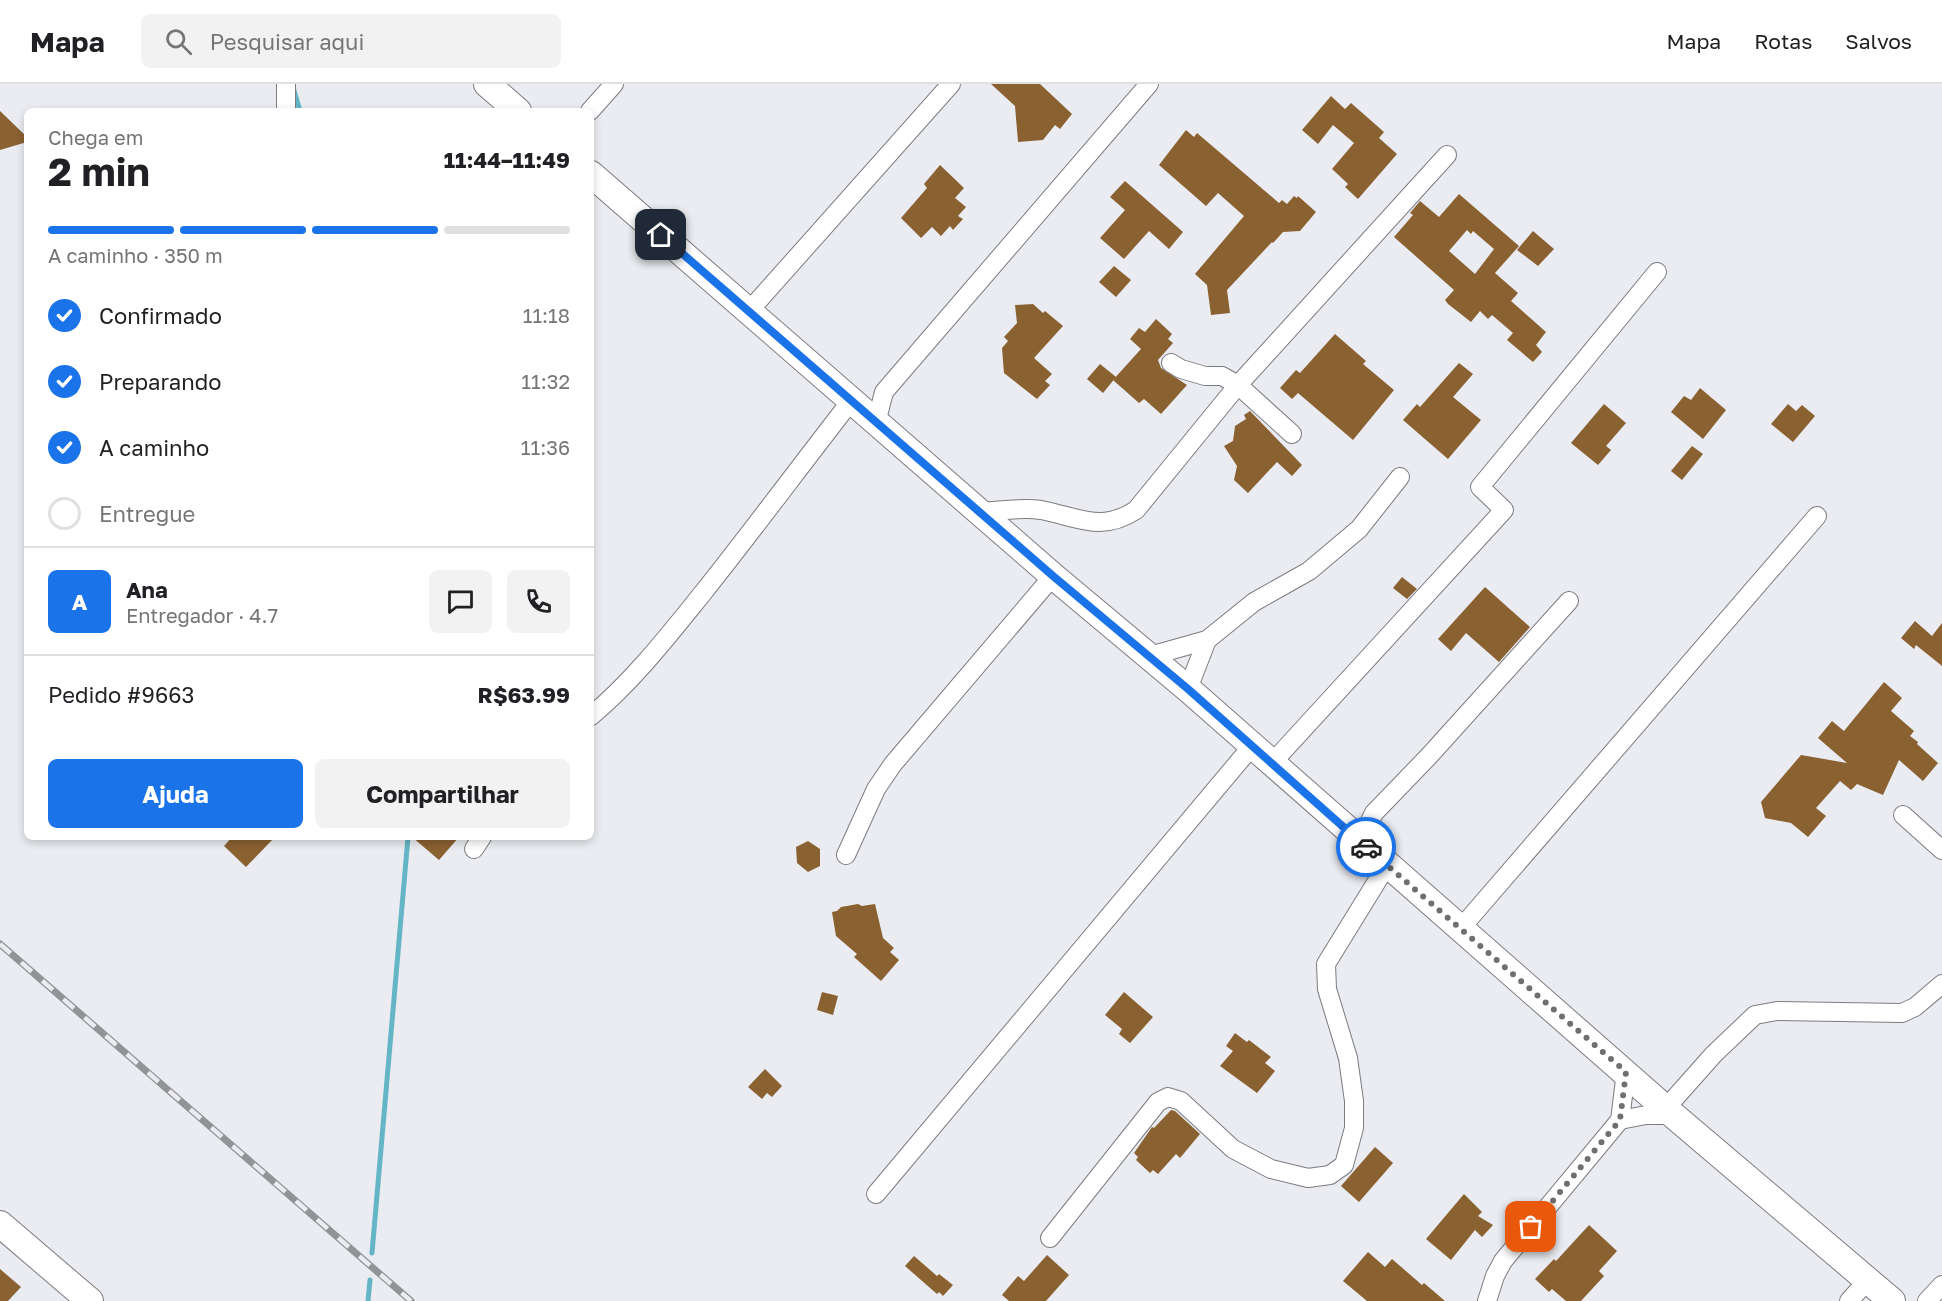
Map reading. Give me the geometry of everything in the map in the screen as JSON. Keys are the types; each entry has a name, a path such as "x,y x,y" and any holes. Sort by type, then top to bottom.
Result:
{"street":[{"path":"286,84 286,108"},
{"path":"487,84 515,108"},
{"path":"593,108 614,84"},
{"path":"749,311 951,84"},
{"path":"876,423 884,392 1149,84"},
{"path":"981,512 1014,508 1041,510 1093,523 1108,523 1124,518 1141,504 1238,385 1447,155"},
{"path":"594,177 1892,1301"},
{"path":"1272,763 1504,510 1480,488 1657,272"},
{"path":"1171,363 1181,369 1205,376 1222,376 1238,385 1292,434"},
{"path":"594,713 620,689 669,635 743,543 849,399 884,392"},
{"path":"1150,656 1207,640 1254,602 1281,585 1310,572 1359,529 1400,477"},
{"path":"1461,928 1817,516"},
{"path":"846,855 876,789 893,764 1053,576"},
{"path":"1360,841 1374,813 1429,756 1569,601"},
{"path":"1188,689 1207,640"},
{"path":"876,1194 1252,746"},
{"path":"1339,823 1374,813"},
{"path":"1904,815 1942,850"},
{"path":"1050,1238 1158,1102 1168,1098 1181,1101 1233,1149 1271,1169 1308,1178 1330,1175 1344,1165 1354,1128 1353,1101 1348,1058 1327,988 1326,964 1387,865"},
{"path":"1620,1120 1670,1111 1714,1054 1755,1015 1777,1011 1902,1013 1916,1007 1942,984"},
{"path":"1487,1301 1495,1276 1503,1262 1620,1120 1626,1072"},
{"path":"0,1224 90,1301"},
{"path":"1849,1301 1868,1280"},
{"path":"1927,1301 1942,1285"}],"building":[{"path":"991,84 1040,84 1072,114 1060,129 1055,125 1043,140 1018,142 1015,106"},
{"path":"1331,96 1345,109 1351,103 1384,132 1379,138 1397,154 1358,199 1345,187 1348,184 1332,169 1354,143 1333,125 1318,144 1302,130"},
{"path":"0,111 24,134 24,143 0,150"},
{"path":"1186,130 1194,137 1197,133 1279,203 1282,200 1287,204 1294,196 1297,198 1298,196 1316,212 1300,231 1283,232 1227,290 1230,313 1211,315 1207,285 1195,274 1244,216 1218,193 1206,206 1159,165"},
{"path":"940,165 964,188 955,198 966,207 958,216 963,219 953,230 950,226 941,236 932,227 921,238 901,218 927,188 924,184"},
{"path":"1125,181 1183,232 1169,249 1149,231 1124,259 1100,238 1125,210 1110,197"},
{"path":"1459,194 1519,246 1495,273 1518,293 1511,301 1546,332 1536,345 1542,352 1533,362 1507,340 1513,333 1492,315 1488,319 1480,311 1471,322 1448,304 1445,300 1454,290 1394,237 1413,215 1410,213 1420,201 1439,217","holes":["1467,230 1471,234 1473,231 1494,249 1475,274 1449,251"]},
{"path":"1533,231 1554,249 1538,266 1517,250"},
{"path":"1114,266 1131,280 1116,297 1099,282"},
{"path":"1033,304 1063,326 1034,358 1052,374 1045,381 1050,385 1037,399 1004,373 1002,348 1008,341 1004,337 1017,323 1015,305"},
{"path":"1156,319 1172,334 1168,339 1173,343 1158,360 1161,368 1187,385 1161,414 1144,399 1139,403 1113,380 1141,349 1130,339 1139,328 1145,332"},
{"path":"1335,334 1366,361 1363,364 1394,390 1353,440 1298,393 1292,399 1280,388 1296,370 1300,373"},
{"path":"1459,363 1473,374 1453,397 1481,420 1448,459 1403,420 1417,404 1420,407"},
{"path":"1100,364 1116,377 1103,393 1087,379"},
{"path":"1700,388 1726,410 1703,439 1671,412 1684,396 1691,400"},
{"path":"1604,404 1626,423 1606,446 1611,450 1598,465 1571,443"},
{"path":"1788,404 1796,411 1802,405 1815,416 1793,442 1771,424"},
{"path":"1250,411 1302,465 1292,476 1277,462 1248,493 1234,480 1237,466 1224,446 1233,441 1235,426 1246,419 1244,415"},
{"path":"1692,446 1703,454 1682,480 1671,471"},
{"path":"1402,577 1417,589 1407,599 1393,588"},
{"path":"1485,587 1530,627 1499,662 1466,633 1451,651 1438,639"},
{"path":"1915,621 1932,636 1942,623 1942,666 1916,645 1914,649 1901,638"},
{"path":"1884,682 1902,698 1891,711 1914,731 1910,736 1938,763 1923,781 1899,760 1883,795 1857,784 1851,790 1840,781 1816,808 1826,816 1808,837 1791,823 1765,818 1761,802 1801,755 1847,763 1818,738 1832,721 1844,731"},
{"path":"229,840 272,840 246,867 224,846"},
{"path":"416,840 456,840 439,860"},
{"path":"808,841 820,849 820,866 808,872 797,863 796,847"},
{"path":"858,904 862,906 875,904 883,938 894,948 890,952 899,960 881,981 854,957 857,954 836,936 832,912 841,907"},
{"path":"822,992 838,996 833,1015 817,1010"},
{"path":"1124,992 1153,1017 1130,1043 1119,1034 1122,1029 1105,1015"},
{"path":"1235,1033 1247,1042 1249,1040 1271,1057 1265,1063 1275,1071 1257,1093 1220,1066 1233,1051 1226,1046"},
{"path":"765,1069 782,1086 772,1097 767,1093 762,1099 748,1087"},
{"path":"1171,1110 1200,1134 1180,1158 1176,1154 1158,1174 1153,1170 1150,1173 1136,1160 1138,1157 1134,1153 1152,1127 1154,1128"},
{"path":"1375,1147 1393,1163 1359,1202 1341,1186"},
{"path":"1464,1194 1482,1212 1478,1216 1493,1225 1482,1237 1475,1230 1451,1260 1426,1239"},
{"path":"1589,1225 1617,1251 1599,1271 1604,1276 1581,1301 1566,1301 1552,1289 1549,1292 1535,1279 1554,1259 1556,1261"},
{"path":"1368,1252 1385,1267 1392,1259 1445,1301 1367,1301 1343,1281"},
{"path":"1047,1255 1069,1275 1046,1301 1009,1301 1002,1295 1018,1276 1024,1281"},
{"path":"914,1256 937,1276 939,1274 953,1285 943,1296 939,1292 937,1294 905,1266"},
{"path":"0,1269 21,1287 8,1301 0,1301"}],"waterway":[{"path":"293,87 299,108"},
{"path":"372,1253 408,840"},
{"path":"368,1301 370,1280"}],"railway":[{"path":"0,944 411,1301"}],"way so far":[{"path":"1366,847 1626,1072 1620,1120 1531,1227"}],"route":[{"path":"661,235 1053,576 1150,656 1366,847"}]}
